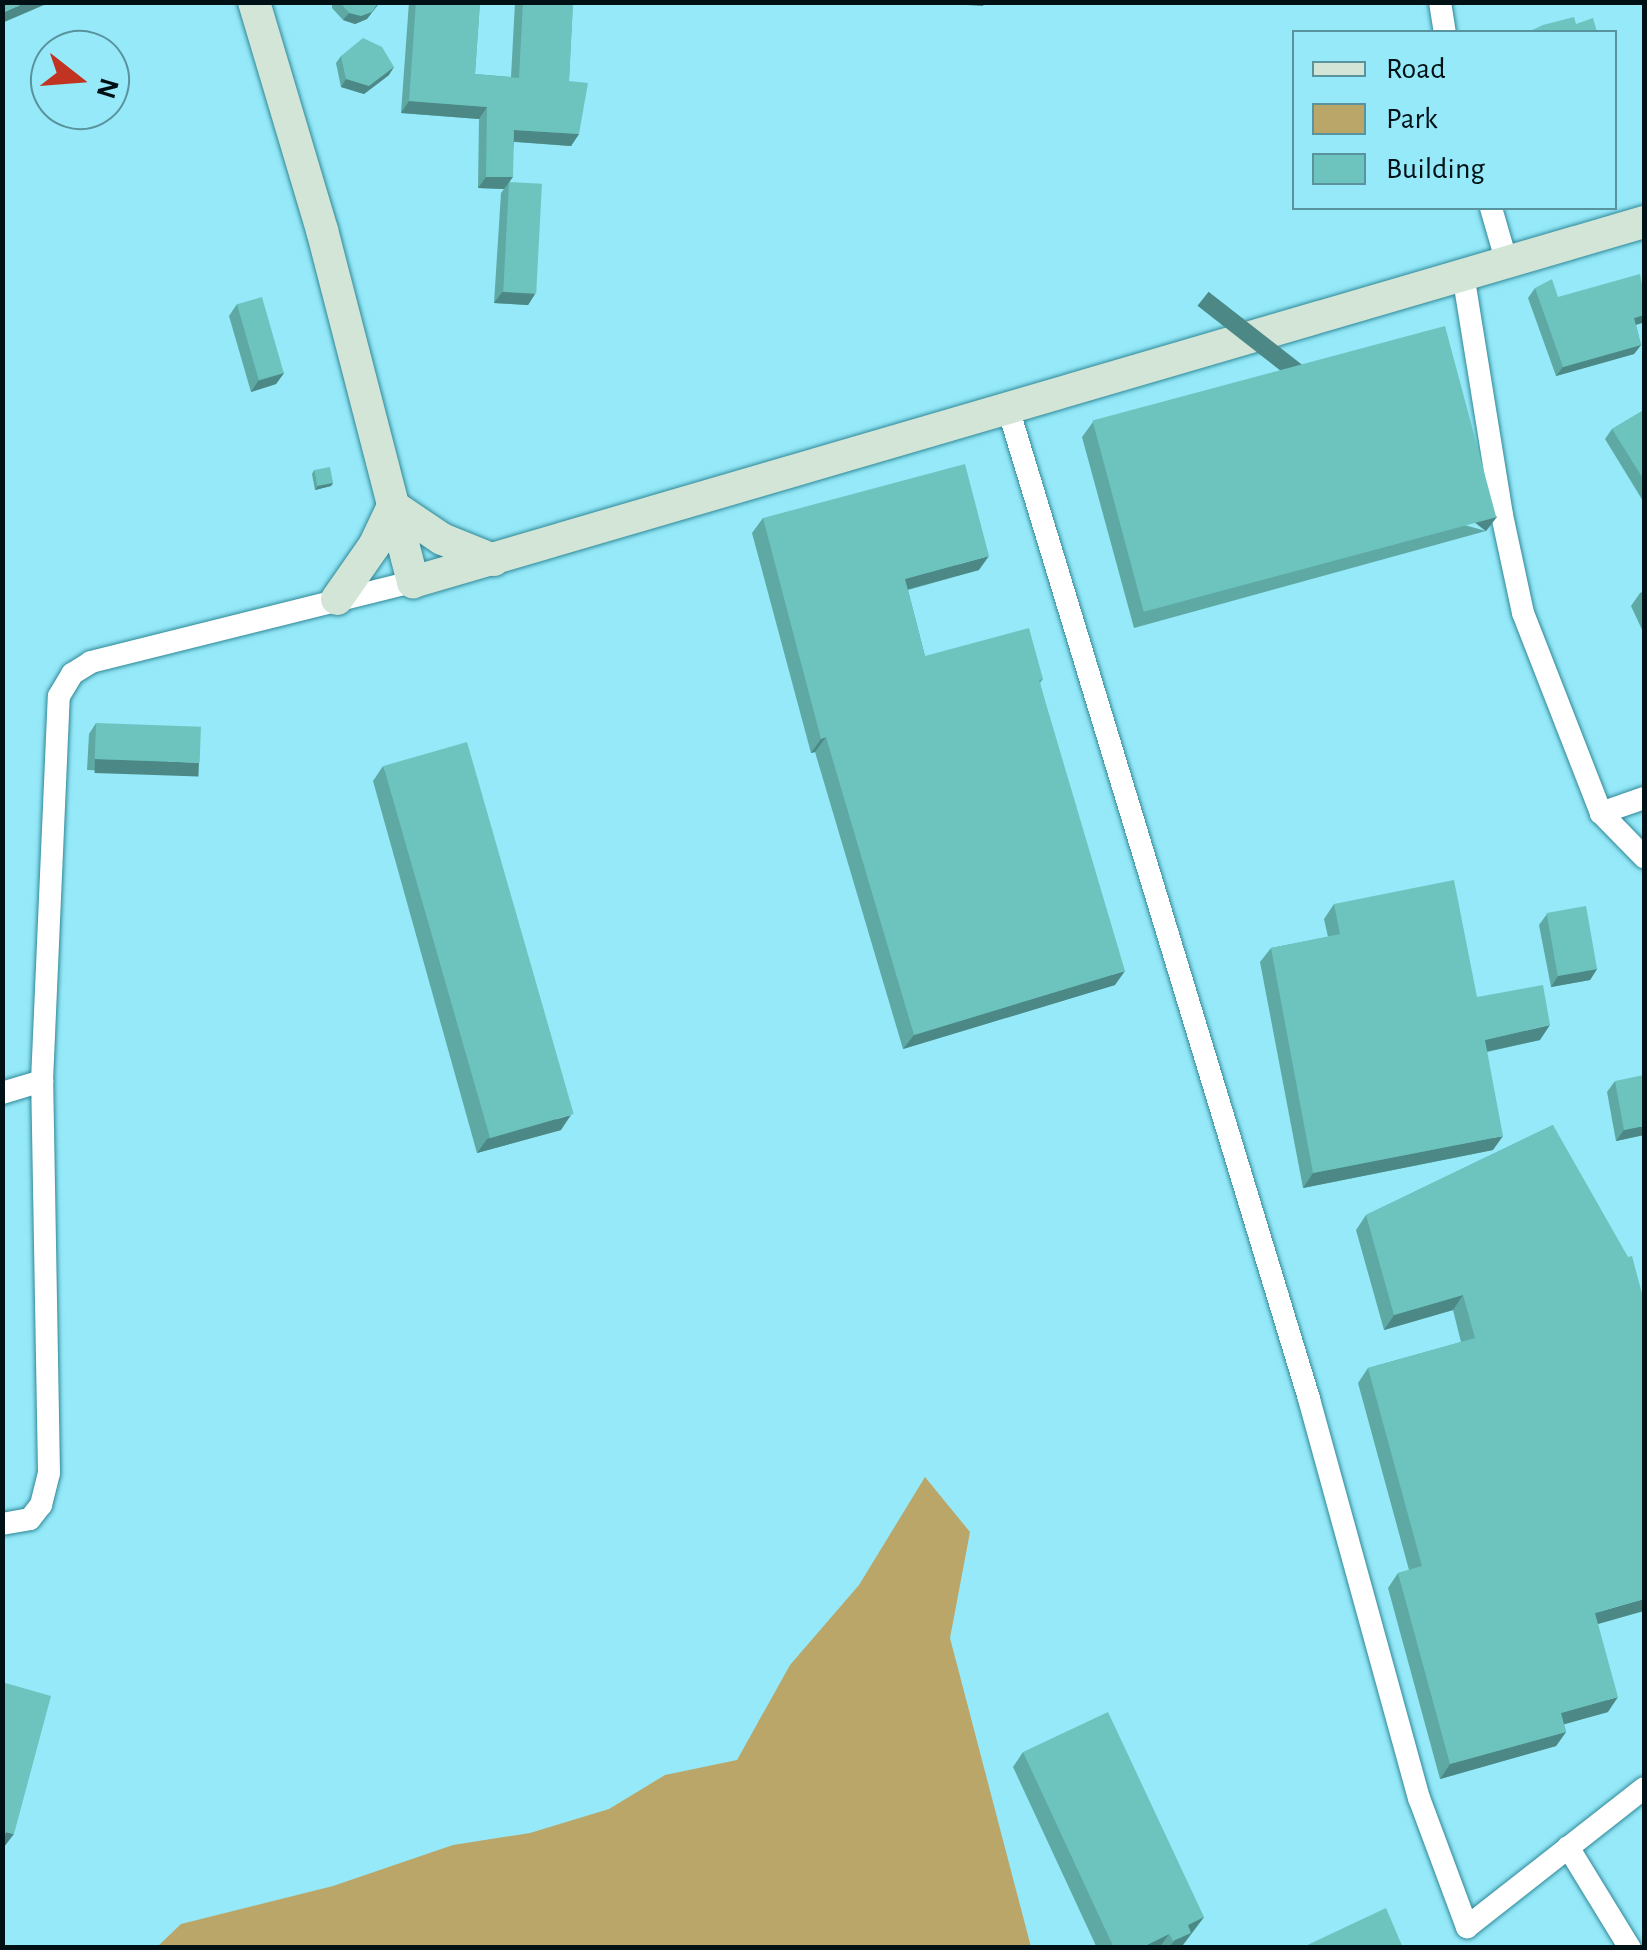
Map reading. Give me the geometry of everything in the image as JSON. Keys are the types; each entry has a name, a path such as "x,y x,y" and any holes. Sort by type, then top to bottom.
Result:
{"street":[{"path":"254,2 322,230 413,582"},
{"path":"1440,2 1445,30"},
{"path":"1492,210 1507,263"},
{"path":"2,1524 30,1518 41,1505 49,1473 42,1082 59,696 72,674 91,662 494,560 1644,222"},
{"path":"1463,274 1502,515 1523,613 1601,813 1644,857"},
{"path":"1008,408 1309,1400 1419,1798 1471,1937 1568,1847 1644,1788"},
{"path":"393,506 442,539 494,560"},
{"path":"337,599 374,546 393,506"},
{"path":"1601,813 1644,798"},
{"path":"2,1092 42,1082"},
{"path":"1568,1847 1630,1948"}],"green space":[{"path":"925,1477 970,1532 950,1638 1031,1947 157,1947 181,1924 333,1886 453,1845 530,1833 609,1809 665,1775 737,1760 790,1665 859,1585"}],"building":[{"path":"2,2 27,2 2,13"},
{"path":"340,2 379,2 372,12 361,16 349,13"},
{"path":"416,2 480,2 475,74 519,78 523,2 573,2 569,81 588,83 579,134 514,130 513,177 486,177 487,107 409,101"},
{"path":"1574,17 1576,24 1593,18 1596,30 1532,30"},
{"path":"363,38 382,47 394,67 369,86 346,79 341,56"},
{"path":"509,182 542,184 536,294 503,292"},
{"path":"1640,274 1644,315 1634,318 1641,345 1563,367 1535,288 1552,279 1558,297"},
{"path":"262,297 284,373 259,380 237,304"},
{"path":"1445,326 1496,517 1144,612 1092,420"},
{"path":"1644,410 1644,480 1612,429"},
{"path":"965,464 989,556 905,579 925,656 1029,628 1043,679 1039,680 1125,971 914,1035 826,737 821,739 763,518"},
{"path":"330,467 333,483 317,486 314,470"},
{"path":"96,723 201,727 200,763 95,759"},
{"path":"467,742 574,1114 490,1138 383,766"},
{"path":"1454,880 1477,997 1543,985 1550,1025 1485,1040 1503,1136 1313,1173 1271,948 1340,934 1334,904"},
{"path":"1586,906 1597,969 1558,976 1547,913"},
{"path":"1644,1075 1644,1126 1624,1130 1615,1081"},
{"path":"1553,1125 1628,1257 1632,1256 1644,1301 1644,1599 1595,1613 1618,1697 1561,1713 1566,1732 1450,1764 1398,1573 1422,1566 1368,1368 1475,1338 1463,1295 1394,1315 1366,1215"},
{"path":"2,1682 51,1696 14,1834 6,1832 2,1844"},
{"path":"1108,1712 1204,1917 1188,1925 1191,1933 1173,1941 1169,1934 1141,1948 1114,1948 1023,1752"},
{"path":"1386,1908 1403,1948 1301,1948"}]}
